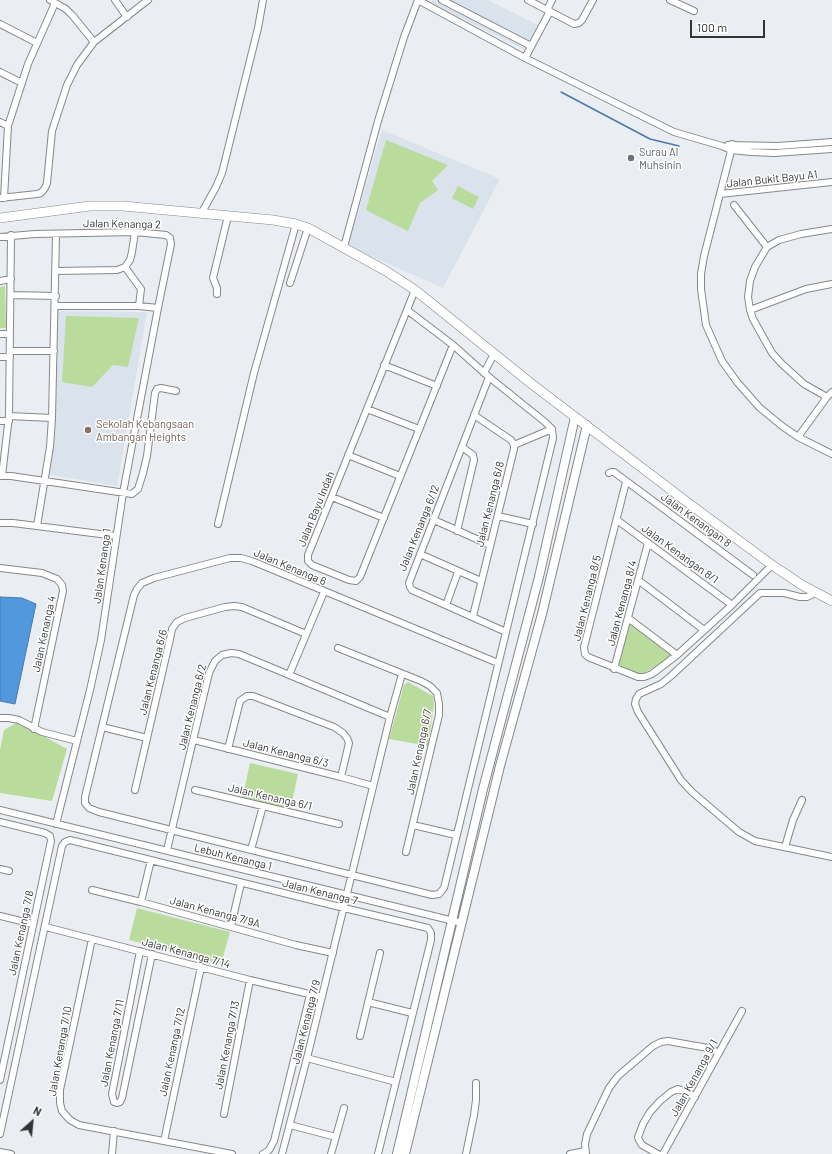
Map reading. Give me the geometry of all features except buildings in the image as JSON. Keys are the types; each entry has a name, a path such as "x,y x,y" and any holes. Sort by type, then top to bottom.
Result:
{"main road":[{"path":"0,218 96,206 138,207 273,220 296,224 308,228 386,270 415,290 494,354 687,502 772,565 815,593 832,601"}],"street":[{"path":"115,0 127,17"},
{"path":"94,42 66,9 53,1 22,83 8,126 2,198 37,194 41,193 45,188 48,176 52,131 74,70 94,42 148,0"},
{"path":"201,214 222,173 258,28 263,0"},
{"path":"344,247 378,121 404,37 418,0 525,58 670,130 722,146 774,153 832,150"},
{"path":"442,0 531,46"},
{"path":"528,0 574,24 579,23 582,20 593,0"},
{"path":"525,58 552,0"},
{"path":"670,0 694,12"},
{"path":"0,24 37,43"},
{"path":"0,72 22,83"},
{"path":"0,122 8,126"},
{"path":"731,147 778,146 832,142"},
{"path":"720,194 731,147"},
{"name":"Jalan Bukit Bayu A1","path":"832,182 720,194 701,274 706,325 722,361 737,382 759,406 782,426 798,437 832,454"},
{"path":"734,205 767,247"},
{"path":"217,294 217,288 213,278 228,216"},
{"path":"218,524 252,380 296,224"},
{"path":"290,283 308,228"},
{"path":"827,397 804,384 782,364 766,344 750,310 748,297 754,267 767,247 779,240 801,234 832,229"},
{"path":"56,271 118,270 125,267 130,260 135,232"},
{"name":"Jalan Kenanga 2","path":"0,237 11,235 135,232 160,233 166,235 170,238 171,244 158,308"},
{"path":"37,526 45,482 52,418 56,296 56,234"},
{"path":"11,235 9,419 1,476 132,494 138,489 140,484 147,456 152,411 157,389 161,388 176,390"},
{"path":"125,267 141,289 139,306"},
{"path":"0,281 11,279"},
{"path":"750,310 806,289 832,284"},
{"name":"Jalan Bayu Indah","path":"415,290 308,555 308,561 312,565 349,580 356,581 360,577 453,345"},
{"path":"11,295 56,296"},
{"path":"55,306 139,306 158,308"},
{"name":"Jalan Kenanga 1","path":"56,824 101,640 123,493 158,308"},
{"path":"407,310 453,345 484,373 545,422 552,429 554,438 456,835 413,825"},
{"path":"0,334 10,334"},
{"path":"0,357 10,354 54,351"},
{"path":"484,373 494,354"},
{"path":"384,365 437,386"},
{"name":"Jalan Kenanga 6/12","path":"489,377 408,583 412,590 506,632"},
{"path":"798,437 832,392"},
{"path":"367,409 420,429"},
{"path":"474,415 511,440 514,445 552,429"},
{"path":"397,1154 493,748 539,577 576,417"},
{"path":"0,421 9,419 52,418"},
{"path":"405,1154 500,766 542,614 587,425"},
{"name":"Jalan Kenanga 6/8","path":"473,616 514,445"},
{"path":"457,531 474,460 473,455 462,447"},
{"path":"348,455 400,476"},
{"name":"Jalan Kenangan 8","path":"609,473 614,472 754,575"},
{"name":"Jalan Kenanga 8/5","path":"626,482 584,647 585,654 588,657 614,669 638,677 644,677 664,666 732,605 772,565"},
{"path":"332,497 384,518"},
{"path":"498,516 533,524"},
{"path":"434,520 490,545"},
{"name":"Jalan Kenangan 8/1","path":"617,520 732,605"},
{"path":"0,523 116,536"},
{"name":"Jalan Kenanga 8/4","path":"614,669 648,543"},
{"path":"420,554 481,581"},
{"name":"Jalan Kenanga 6","path":"456,835 444,888 439,894 432,895 99,812 89,808 85,803 85,797 134,595 142,583 154,578 230,558 241,558 252,561 498,663"},
{"name":"Jalan Kenanga 4","path":"0,568 42,573 58,579 62,585 63,591 34,729"},
{"path":"446,605 458,572"},
{"path":"638,580 704,630"},
{"path":"289,675 324,592"},
{"path":"815,593 807,597 784,593 760,593 671,676 661,684 639,694 635,704 638,712 687,787 729,824 749,838 762,843 832,857"},
{"name":"Jalan Kenanga 6/6","path":"135,790 172,629 177,622 185,618 234,606 242,607 306,634"},
{"path":"628,618 677,654"},
{"name":"Jalan Kenanga 6/7","path":"338,648 430,686 437,693 439,704 438,715 406,852"},
{"name":"Jalan Kenanga 6/2","path":"167,850 212,666 222,655 231,653 239,654 390,717"},
{"path":"347,895 390,717 402,674"},
{"path":"228,749 240,701 247,696 252,696 334,727 343,733 347,738 348,743 341,777"},
{"path":"0,718 19,720 42,732 77,741"},
{"path":"102,727 147,738"},
{"name":"Jalan Kenanga 6/3","path":"194,740 373,786"},
{"name":"Jalan Kenanga 6/1","path":"195,790 339,824"},
{"path":"785,848 792,820 802,800"},
{"path":"251,850 263,806"},
{"name":"Lebuh Kenanga 1","path":"0,810 462,923"},
{"name":"Jalan Kenanga 7/8","path":"0,822 45,833 50,836 51,841 0,1080"},
{"name":"Jalan Kenanga 7","path":"46,927 62,846 65,842 70,840 428,928 431,933 431,940 378,1154"},
{"path":"141,902 152,860"},
{"path":"0,869 9,871"},
{"path":"230,926 241,882"},
{"name":"Jalan Kenanga 7/9A","path":"92,890 296,945 333,953"},
{"name":"Jalan Kenanga 7/9","path":"282,1154 347,895"},
{"path":"0,916 33,924"},
{"path":"0,1134 46,927"},
{"name":"Jalan Kenanga 7/14","path":"46,927 250,980 322,997"},
{"name":"Jalan Kenanga 7/10","path":"92,939 60,1090 60,1103 62,1111 70,1120 79,1125 232,1154"},
{"name":"Jalan Kenanga 7/11","path":"140,951 112,1094 114,1102 117,1103 120,1102 122,1098 152,954"},
{"path":"360,1036 380,953"},
{"name":"Jalan Kenanga 7/12","path":"164,1141 201,967"},
{"name":"Jalan Kenanga 7/13","path":"224,1114 250,980"},
{"path":"263,1154 269,1150 274,1142 310,995"},
{"path":"368,1002 412,1013"},
{"name":"Jalan Kenanga 9/1","path":"663,1154 742,1011"},
{"path":"570,1154 585,1153 587,1134 613,1082 653,1046 661,1042 668,1041 702,1046 718,1053"},
{"path":"307,1058 396,1082"},
{"path":"466,1154 474,1115 476,1083"},
{"path":"658,1154 642,1145 638,1137 650,1112 660,1101 671,1092 678,1089 695,1096"},
{"path":"331,1154 344,1108"},
{"path":"290,1125 336,1137"},
{"path":"112,1154 114,1132"},
{"path":"0,1152 11,1154"}],"shaded area":[{"path":"432,0 488,0 544,28 531,53 432,3"},
{"path":"382,130 500,179 443,288 348,246"},
{"name":"Sekolah Kebangsaan Ambangan Heights","path":"57,311 147,312 117,486 46,474"}],"green space":[{"path":"386,140 448,165 432,181 438,190 420,203 408,231 366,210"},
{"path":"458,186 479,197 473,209 452,198"},
{"path":"5,286 6,328 0,328 0,287"},
{"path":"66,316 139,318 128,367 113,365 92,387 62,382"},
{"path":"630,624 672,655 663,663 639,675 617,667"},
{"path":"408,682 433,696 434,705 428,746 389,739 404,685"},
{"path":"18,722 67,749 52,801 0,793 0,750 4,730"},
{"path":"250,763 298,774 290,811 242,800"},
{"path":"137,908 230,932 221,964 129,940"}],"water":[{"path":"0,597 22,598 36,604 15,704 0,701"}],"waterway":[{"path":"561,92 650,139 679,146"}],"place":[{"name":"Surau Al Muhsinin","path":"631,158"},
{"name":"Sekolah Kebangsaan Ambangan Heights","path":"88,430"}]}
